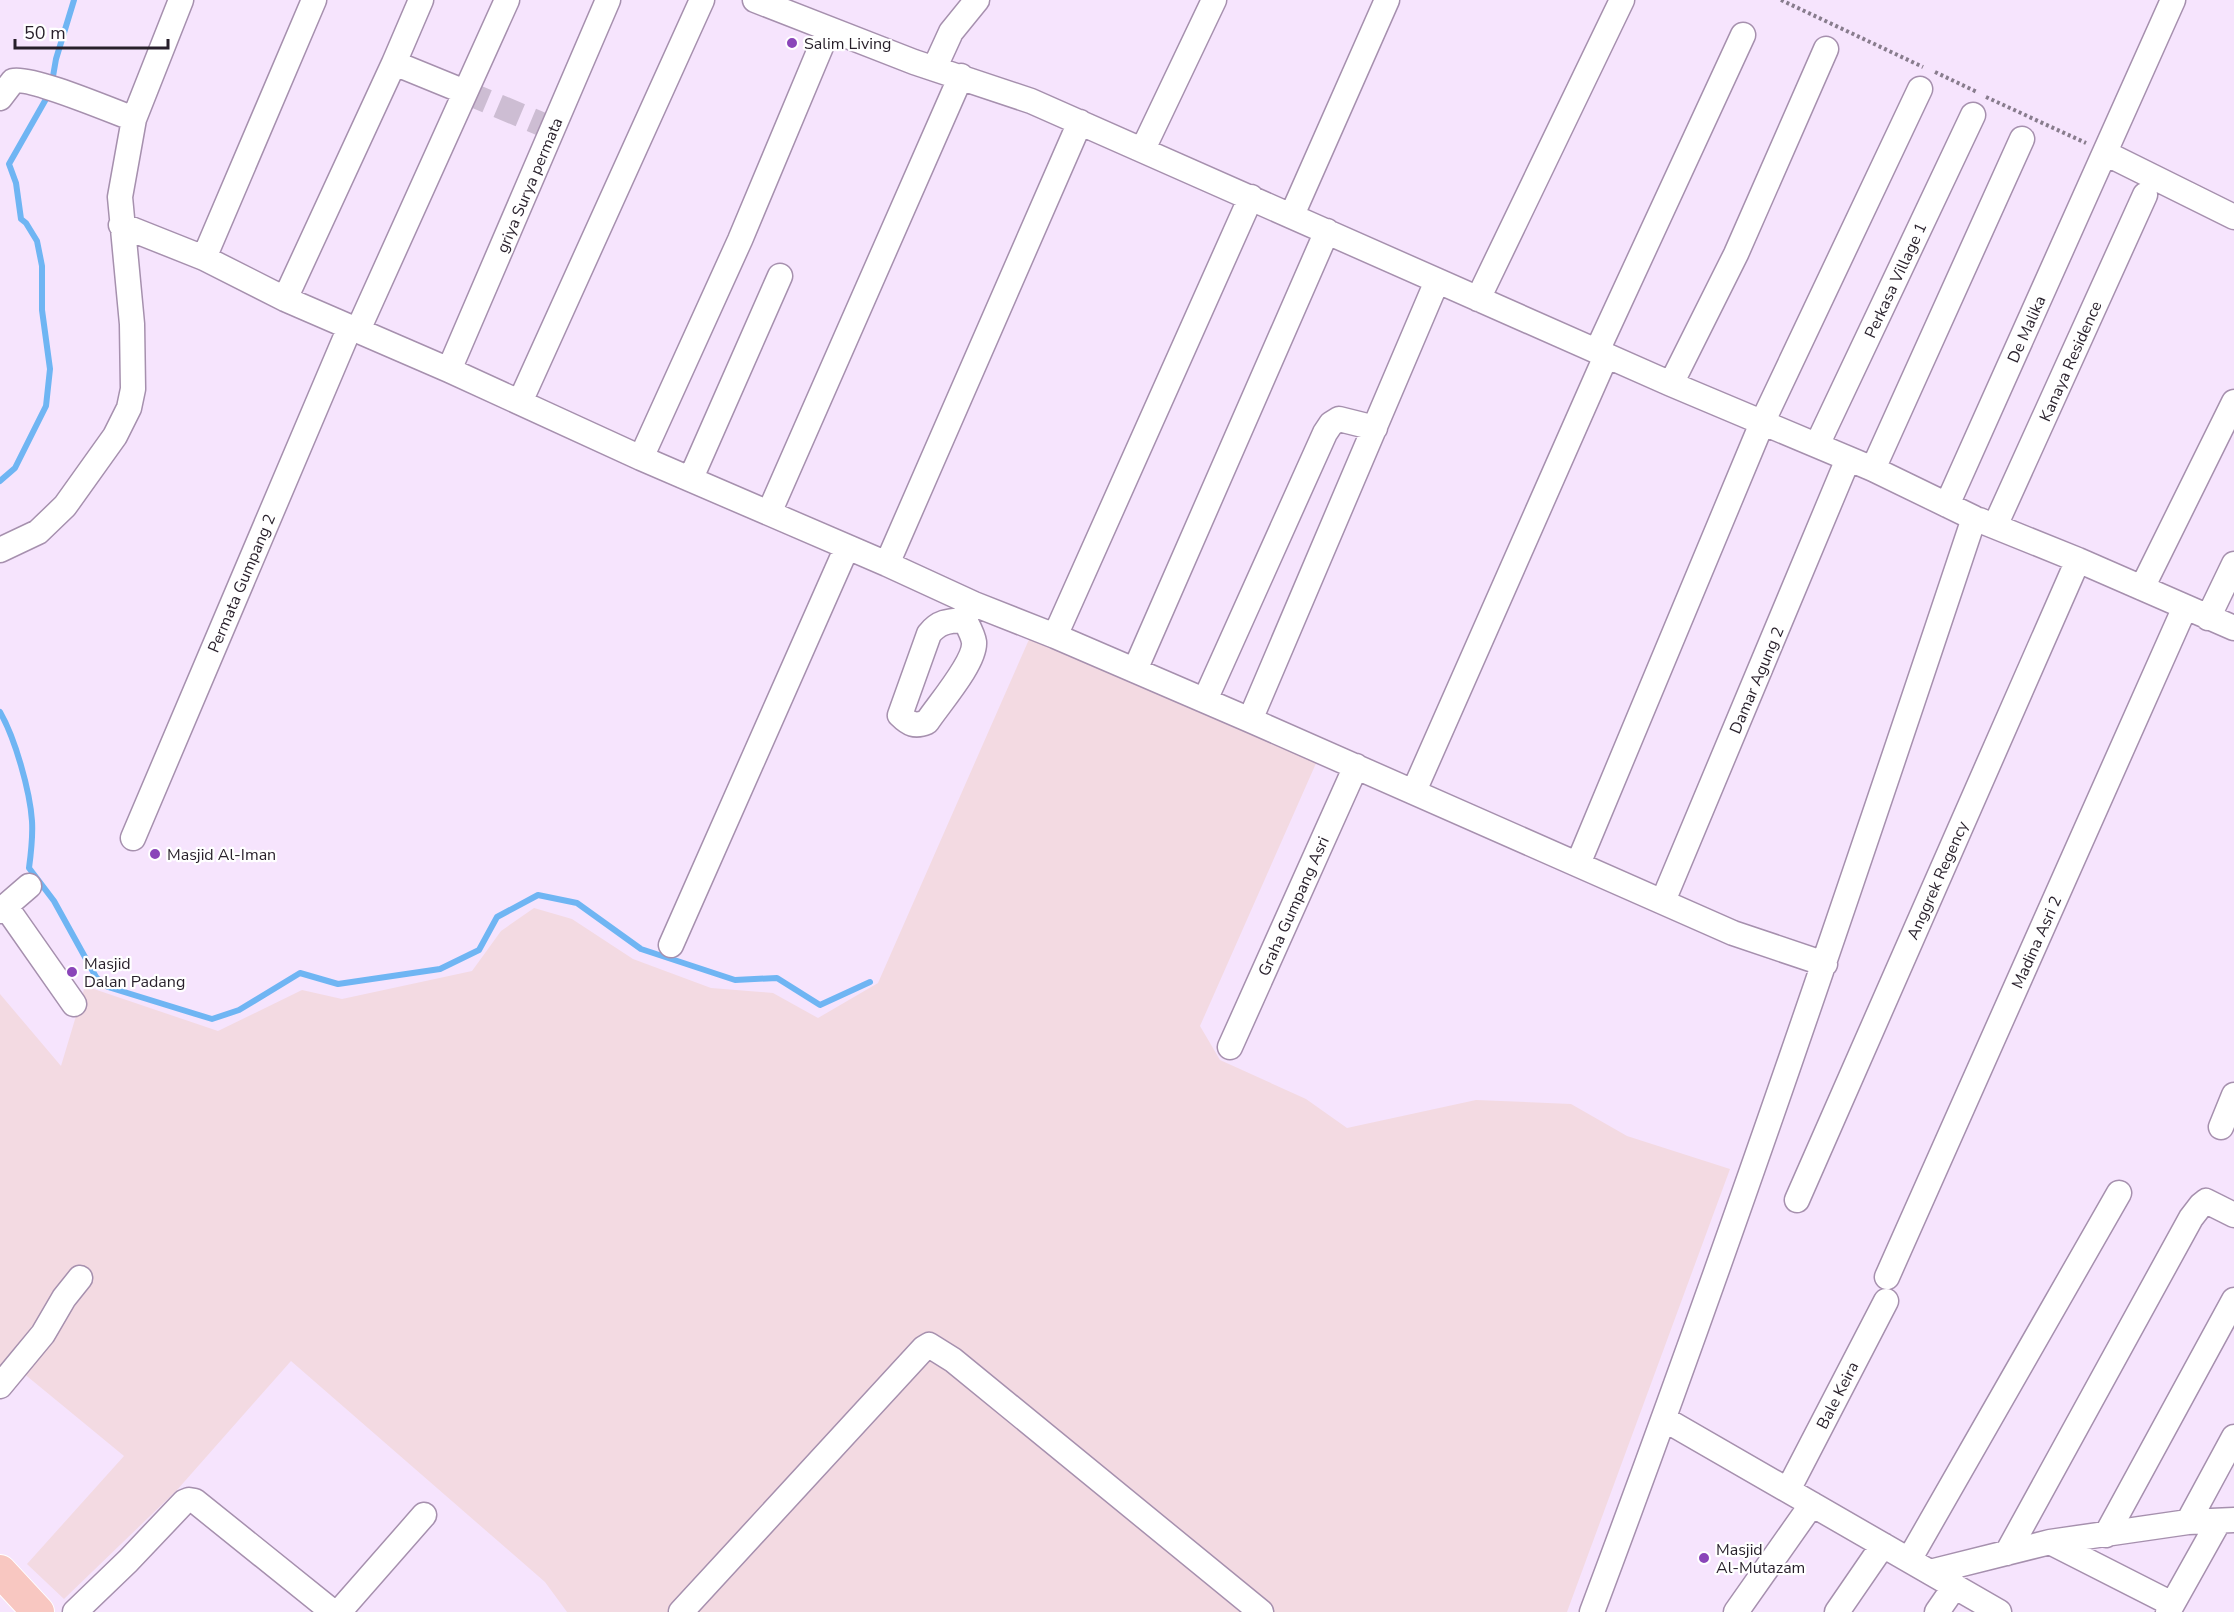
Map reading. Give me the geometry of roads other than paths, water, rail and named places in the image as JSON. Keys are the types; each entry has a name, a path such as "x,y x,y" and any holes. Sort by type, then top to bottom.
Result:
{"main road":[{"path":"0,1571 38,1612"}],"street":[{"path":"0,550 38,532 65,506 115,436 129,408 133,389 133,335 120,197 134,119 181,0"},
{"path":"204,258 314,0"},
{"path":"285,299 422,0"},
{"name":"Permata Gumpang 2","path":"133,838 354,329 507,0"},
{"name":"griya Surya permata","path":"449,370 608,0"},
{"path":"520,402 702,0"},
{"path":"755,0 914,62 935,67 1031,101 1601,354 1873,469 1985,522 2234,628"},
{"path":"935,67 951,32 977,0"},
{"path":"1143,149 1214,0"},
{"path":"1292,215 1387,0"},
{"path":"1478,299 1622,0"},
{"name":"De Malika","path":"1947,505 2174,0"},
{"path":"641,458 740,240 828,30"},
{"path":"1414,791 1601,354 1743,35"},
{"path":"1671,384 1736,254 1826,49"},
{"path":"394,63 465,92"},
{"path":"769,513 961,76"},
{"path":"0,98 13,81 17,80 52,88 134,119"},
{"path":"1578,864 1762,423 1920,89"},
{"name":"Perkasa Village 1","path":"1817,445 1973,115"},
{"path":"888,564 1080,122"},
{"path":"1873,469 2022,139"},
{"path":"2105,153 2234,217"},
{"name":"Kanaya Residence","path":"1592,1612 1664,1419 1985,522 2145,195"},
{"path":"1055,636 1251,197"},
{"path":"121,225 204,258 285,299 449,370 641,458 888,564 969,612 1055,636 1414,791 1733,933 1825,964"},
{"path":"1135,670 1327,231"},
{"path":"691,478 780,276"},
{"path":"1250,720 1437,280"},
{"path":"2142,588 2234,402"},
{"path":"1205,700 1325,433 1331,424 1339,419 1375,428"},
{"name":"Damar Agung 2","path":"1663,901 1848,459"},
{"path":"671,945 848,547"},
{"name":"Anggrek Regency","path":"1797,1200 2078,560"},
{"path":"2208,618 2234,564"},
{"name":"Madina Asri 2","path":"1887,1289 2185,607"},
{"name":"Graha Gumpang Asri","path":"1230,1047 1356,766"},
{"path":"29,886 3,909 74,1004"},
{"path":"2221,1126 2234,1095"},
{"path":"1909,1560 2119,1193"},
{"path":"2007,1553 2192,1218 2206,1201 2234,1215"},
{"path":"0,1386 43,1334 64,1298 80,1278"},
{"name":"Bale Keira","path":"1788,1490 1887,1289"},
{"path":"2106,1535 2234,1300"},
{"path":"681,1612 929,1345 962,1367 1261,1612"},
{"path":"1664,1419 1999,1612"},
{"path":"2188,1522 2234,1437"},
{"path":"75,1612 184,1502 189,1500 195,1501 333,1612"},
{"path":"1736,1612 1812,1504"},
{"path":"339,1612 424,1515"},
{"path":"1930,1572 2050,1542 2188,1522 2226,1520"},
{"path":"2050,1542 2170,1608 2226,1520"},
{"path":"1838,1612 1883,1545"},
{"path":"1937,1612 1955,1586"}],"waterway":[{"path":"52,82 56,59 74,0"},
{"path":"0,481 15,468 46,406 50,369 42,310 42,266 37,241 21,219 16,183 9,164 50,92"},
{"path":"0,712 21,765 31,809 32,845 29,868 54,901 96,977 108,987 212,1019 239,1010 300,973 338,984 440,969 479,950 497,917 538,895 577,903 641,949 735,980 777,978 820,1005 870,982"}],"tunnel":[{"path":"465,92 553,129"}],"place":[{"name":"Salim Living","path":"792,43"},
{"name":"Masjid Al-Iman","path":"155,854"},
{"name":"Masjid Dalan Padang","path":"72,972"},
{"name":"Masjid Al-Mutazam","path":"1704,1558"}]}
